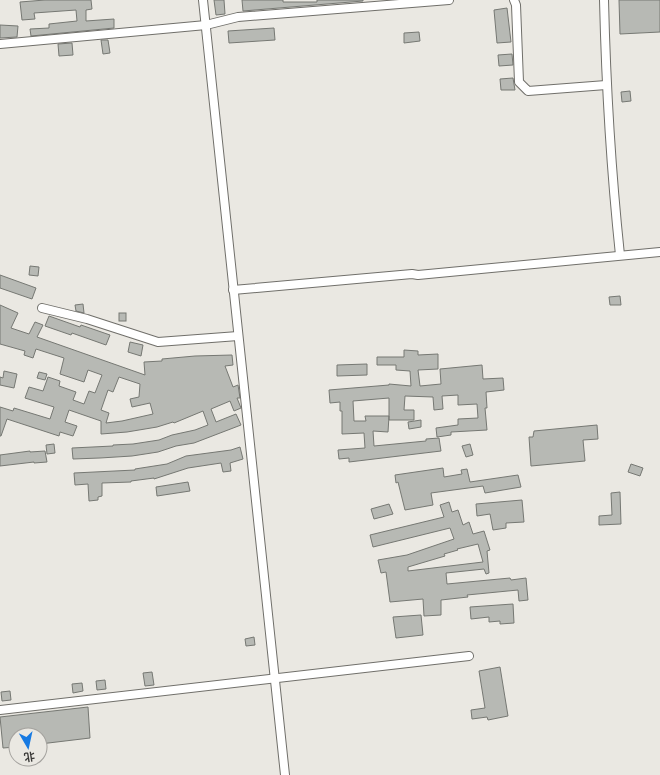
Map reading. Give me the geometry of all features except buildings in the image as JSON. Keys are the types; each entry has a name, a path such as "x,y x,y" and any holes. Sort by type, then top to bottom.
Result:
{"street":[{"path":"203,0 285,775"},
{"path":"0,44 206,25 238,17 449,0"},
{"path":"514,0 516,5 519,82 528,91 606,86"},
{"path":"604,0 606,86 620,255"},
{"path":"233,290 412,274 418,275 660,252"},
{"path":"42,308 87,319 158,342 238,336"},
{"path":"0,710 274,677 469,656"}]}
